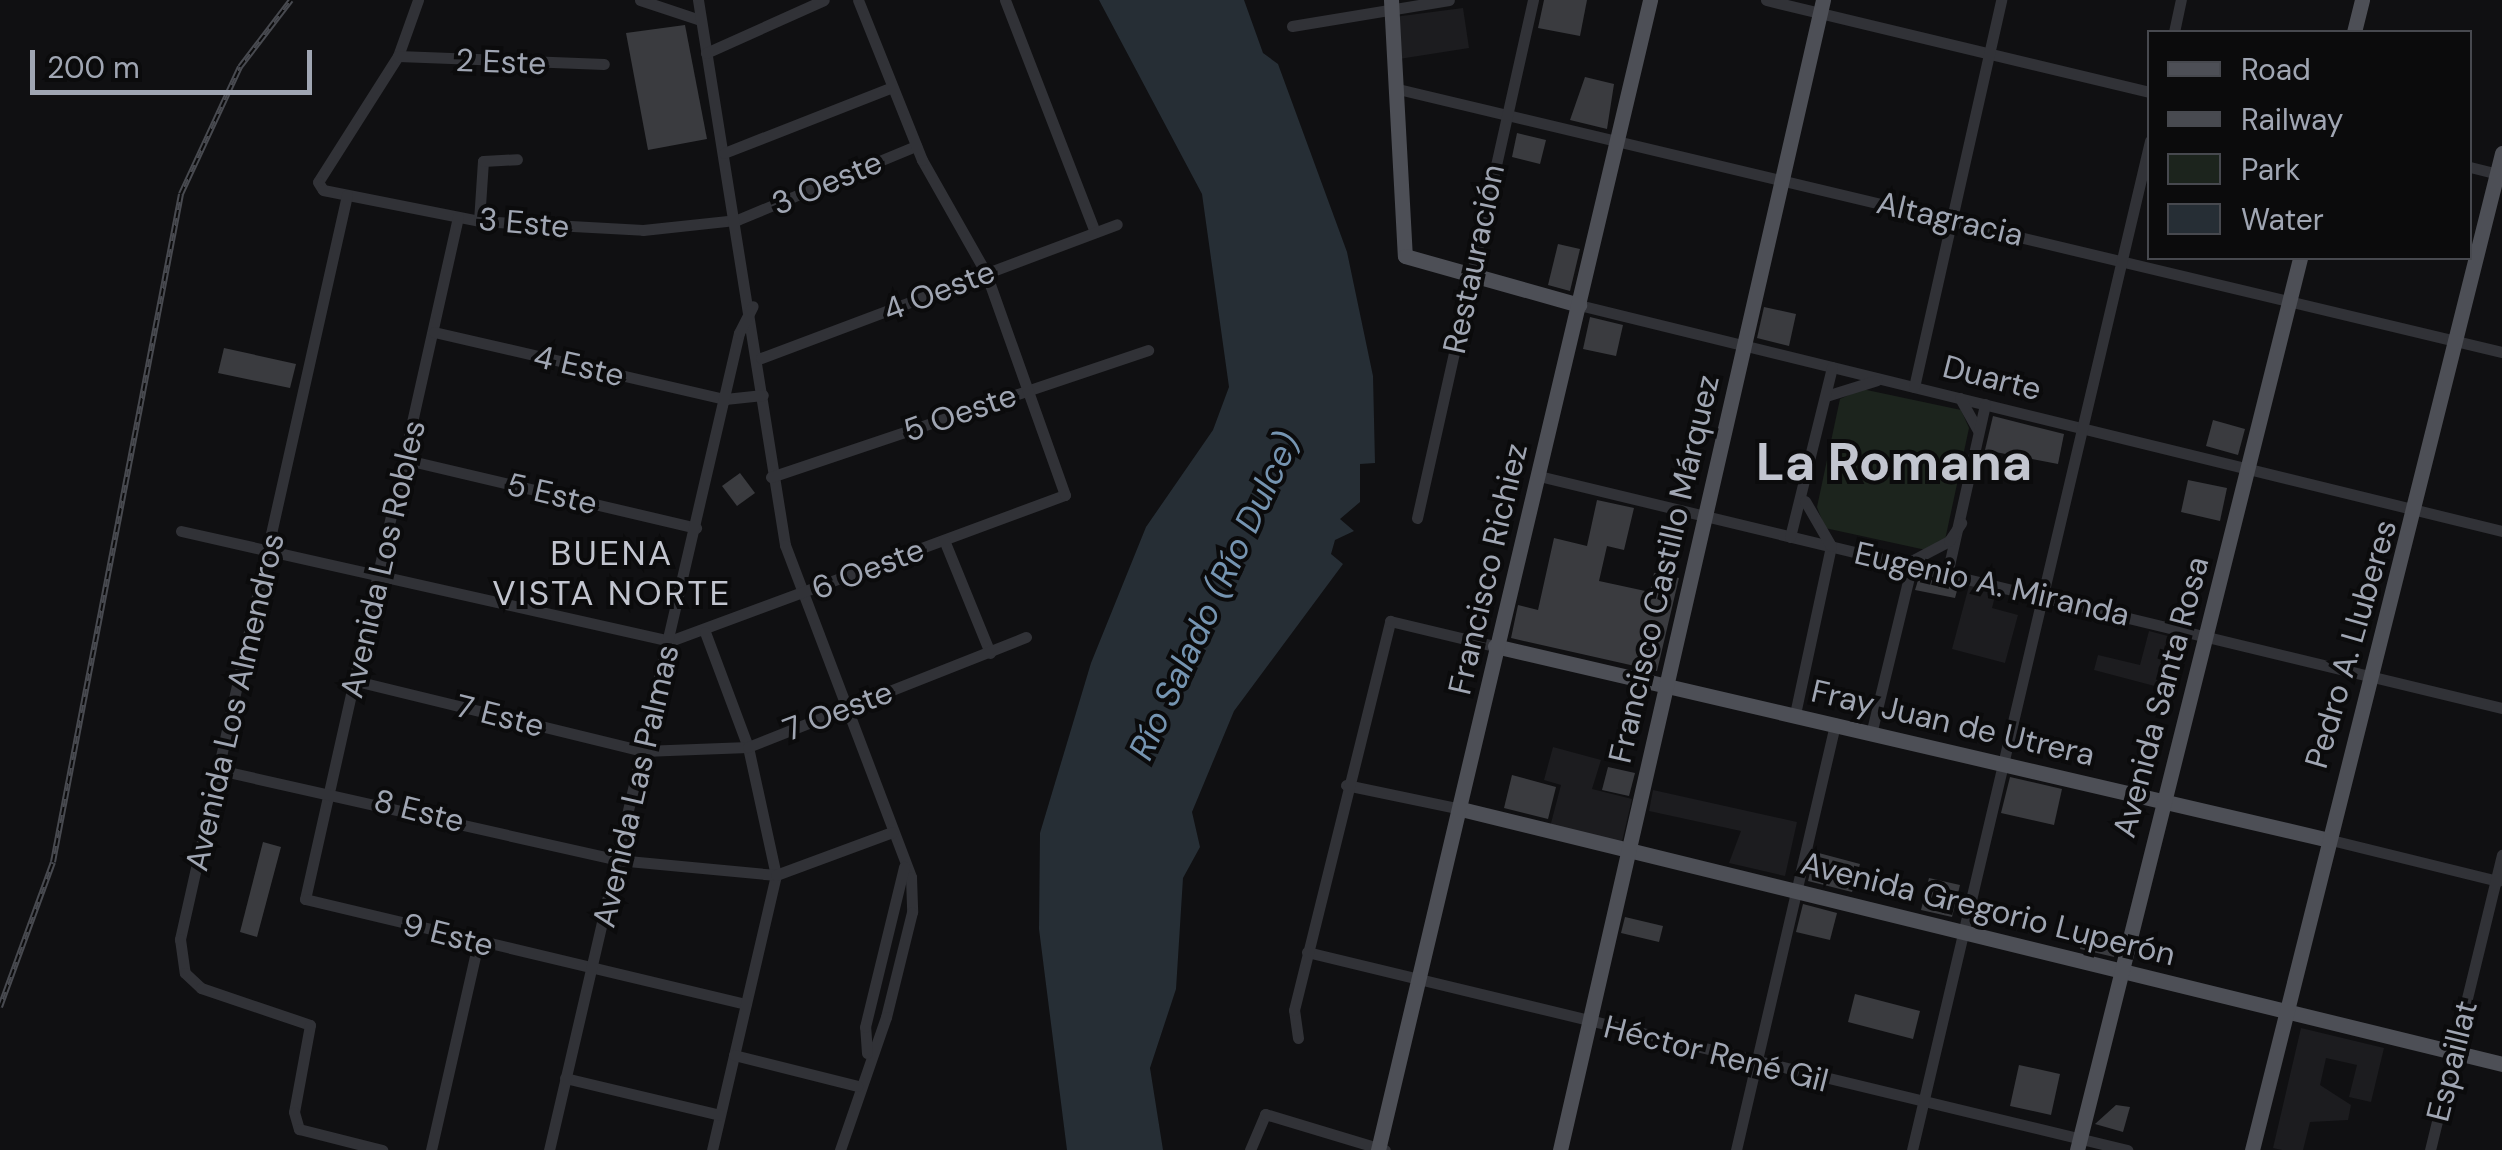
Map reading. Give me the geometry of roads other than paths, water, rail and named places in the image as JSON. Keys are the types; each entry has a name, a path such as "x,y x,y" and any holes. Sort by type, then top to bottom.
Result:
{"main road":[{"name":"Francisco Richiez","path":"1380,1150 1650,0"},
{"path":"2354,30 2362,0"},
{"path":"1391,3 1398,88"},
{"name":"Francisco Castillo Márquez","path":"1560,1150 1822,6"},
{"name":"Duarte","path":"1398,88 1404,253 1416,262 1579,306"},
{"name":"Pedro A. Lluberes","path":"2473,251 2500,174 2502,153"},
{"name":"Avenida Santa Rosa","path":"2079,1144 2160,800 2208,636 2299,260"},
{"name":"Pedro A. Lluberes","path":"2252,1150 2325,838 2417,509 2471,260"},
{"name":"Fray Juan de Utrera","path":"1496,646 1872,730 2325,838"},
{"name":"Avenida Gregorio Luperón","path":"1461,809 2502,1064"}],"street":[{"path":"398,56 418,0"},
{"path":"640,0 699,7 761,358 771,477 803,594 904,867 912,912 881,1036 867,1053 840,1150"},
{"path":"706,53 824,0"},
{"path":"858,0 916,146 986,273 1026,391"},
{"path":"1004,0 1095,232"},
{"path":"1292,26 1391,3 1449,0"},
{"name":"Restauración","path":"1417,518 1532,0"},
{"path":"1766,0 1822,6 2147,91"},
{"path":"1914,387 2000,0"},
{"path":"2174,30 2181,0"},
{"name":"2 Este","path":"398,56 604,64"},
{"name":"3 Este","path":"398,56 318,182 346,195 479,221 643,230 738,220"},
{"path":"724,153 892,87"},
{"name":"Altagracia","path":"1398,88 1504,118 1949,217 2288,304 2502,352"},
{"name":"3 Oeste","path":"738,220 916,146"},
{"path":"1912,1150 2147,155"},
{"path":"479,221 483,160 517,158"},
{"path":"2472,167 2500,174"},
{"name":"Avenida Los Almendros","path":"346,195 181,956 201,988 310,1025 295,1124 382,1150"},
{"name":"Avenida Los Robles","path":"305,899 407,460 458,217"},
{"name":"4 Oeste","path":"761,358 1117,224"},
{"name":"Avenida Las Palmas","path":"550,1150 725,399 753,306"},
{"name":"Duarte","path":"1579,306 2502,531"},
{"name":"4 Este","path":"434,332 725,399 763,395"},
{"name":"5 Oeste","path":"771,477 1148,350"},
{"path":"1790,536 1805,501 1832,367"},
{"path":"1826,396 1881,379"},
{"name":"6 Oeste","path":"670,641 705,632 1066,495 1026,391"},
{"path":"1960,398 1978,430"},
{"path":"1948,570 1985,404"},
{"name":"5 Este","path":"407,460 696,528"},
{"name":"Eugenio A. Miranda","path":"1538,476 1705,518 1913,560 2369,678 2502,708"},
{"path":"1795,714 1831,546 1805,501"},
{"path":"1872,730 1913,560 1949,541 1961,522"},
{"path":"181,531 382,570 670,641"},
{"path":"944,540 990,653"},
{"name":"Fray Juan de Utrera","path":"1346,785 1390,621 1496,646"},
{"path":"705,632 748,747 776,876 712,1150"},
{"name":"7 Oeste","path":"643,751 748,747 1026,636"},
{"name":"7 Este","path":"356,681 643,751"},
{"path":"1736,1150 1835,722"},
{"name":"8 Este","path":"220,770 330,789 618,860 776,876"},
{"path":"1298,1038 1294,1010 1346,785 1461,809"},
{"path":"776,876 892,832"},
{"name":"Fray Juan de Utrera","path":"2325,838 2498,881"},
{"name":"Espaillat","path":"2430,1150 2502,855"},
{"path":"867,1053 865,1028 904,867"},
{"name":"9 Este","path":"305,899 592,971 746,1004"},
{"path":"431,1150 478,943"},
{"name":"Héctor René Gil","path":"1307,952 2079,1144 2127,1150"},
{"path":"734,1055 856,1086"},
{"path":"565,1078 720,1115"},
{"path":"1250,1150 1265,1114 1380,1150"}],"water":[{"name":"Río Salado (Río Dulce)","path":"1099,0 1244,0 1263,53 1278,64 1347,252 1373,376 1375,463 1360,464 1360,502 1340,519 1354,531 1335,540 1331,554 1343,564 1234,711 1192,812 1200,847 1183,878 1176,989 1150,1068 1163,1150 1067,1150 1039,929 1040,833 1091,663 1146,527 1213,430 1229,387 1202,194"}],"railway":[{"path":"0,1007 53,862 181,194 240,67 291,0"}],"district":[{"name":"La Romana","path":"1894,463"},
{"name":"BUENA VISTA NORTE","path":"612,573"}]}
